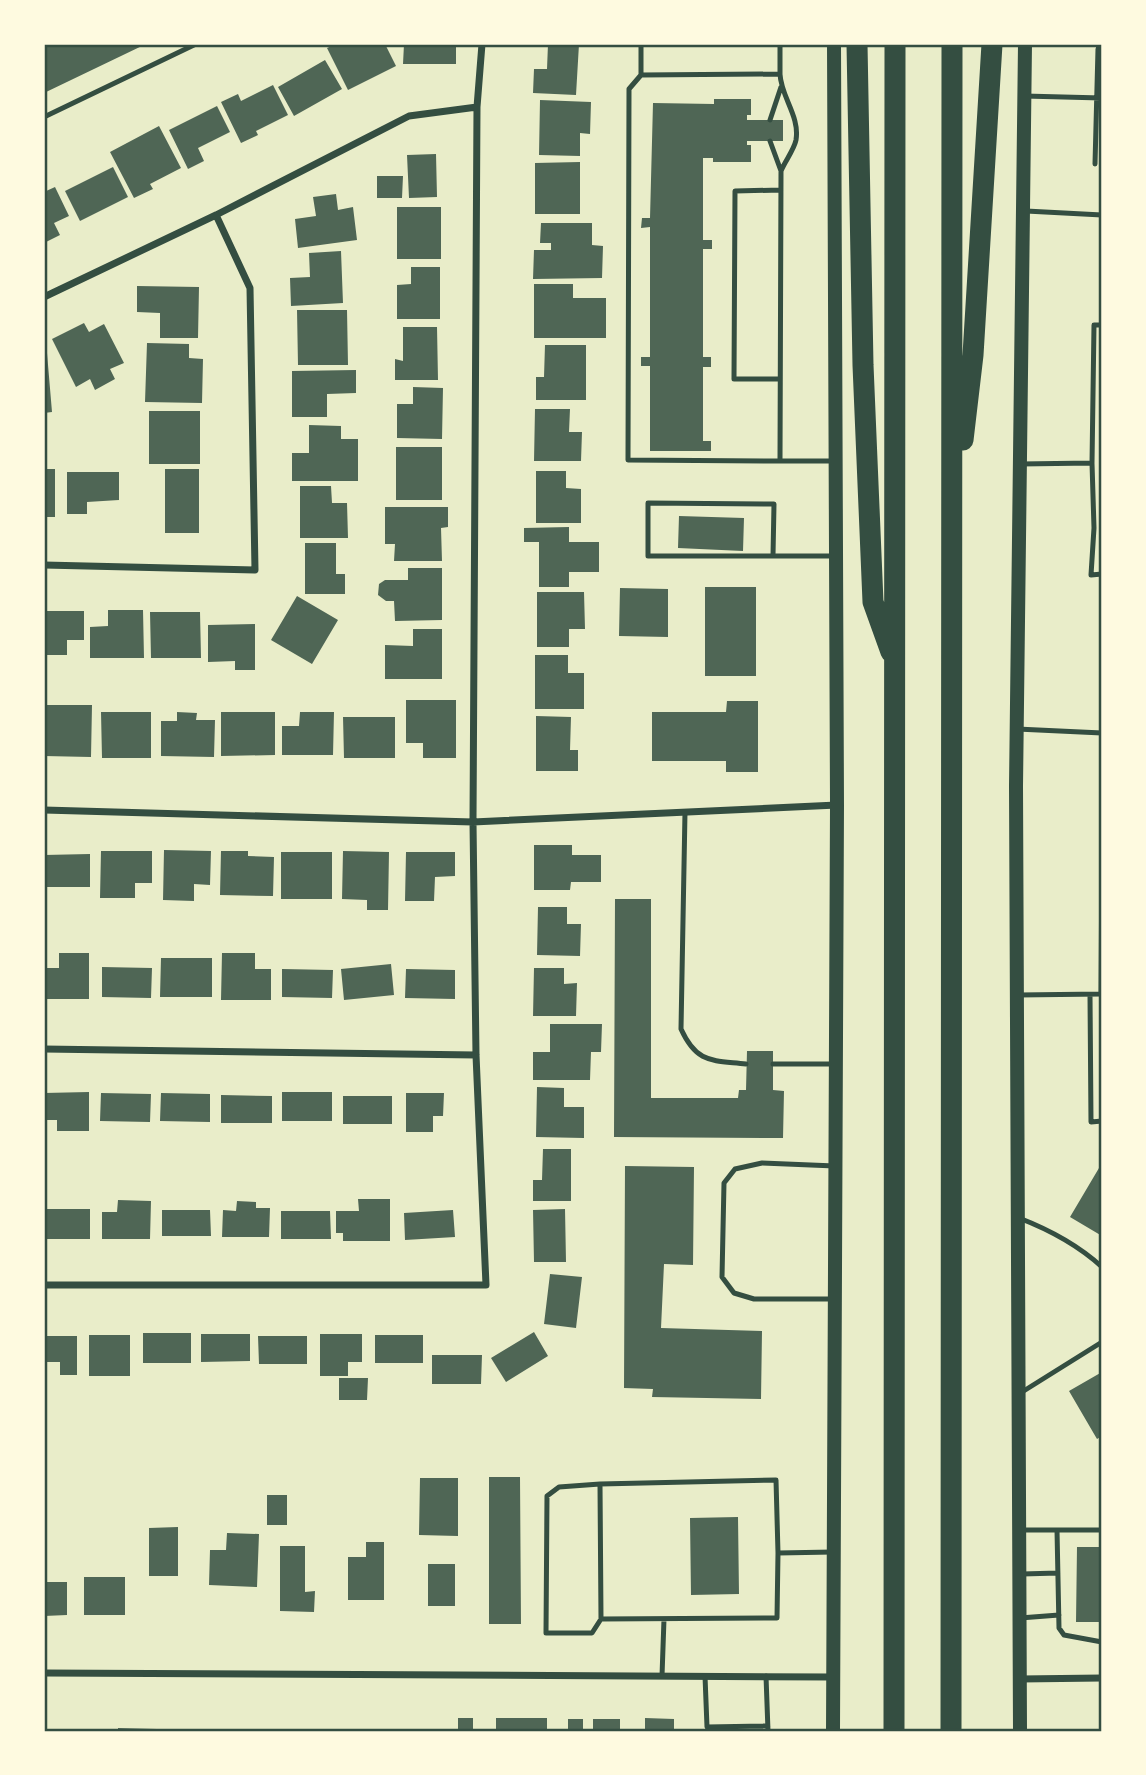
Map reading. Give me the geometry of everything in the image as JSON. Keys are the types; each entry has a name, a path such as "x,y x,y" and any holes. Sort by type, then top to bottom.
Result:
{"highway":[{"path":"858,44 863,366 873,602 896,667"},
{"path":"894,1731 895,44"},
{"path":"951,1731 952,44"},
{"path":"951,540 973,355 992,44"}],"main road":[{"path":"833,1731 837,805 834,44"},
{"path":"1020,1731 1017,729 1025,44"}],"street":[{"path":"44,1284 486,1285 476,1055 473,822 477,107 482,44"},
{"path":"44,297 216,215 409,116 477,107"},
{"path":"44,565 255,570 250,288 216,215"},
{"path":"44,810 473,822 837,805"},
{"path":"44,1049 476,1055"},
{"path":"44,1673 833,1676"},
{"path":"1020,1679 1102,1678"}],"lane":[{"path":"44,117 196,44"},
{"path":"641,44 641,75 629,89 628,460 835,461"},
{"path":"770,120 780,88 780,44"},
{"path":"1095,164 1100,98 1098,49"},
{"path":"641,75 780,74"},
{"path":"780,88 795,120 796,141 781,171"},
{"path":"1024,96 1100,98"},
{"path":"770,141 781,171 780,461"},
{"path":"780,379 734,379 734,204 735,191 781,190"},
{"path":"1022,211 1102,215"},
{"path":"1102,325 1094,325 1091,463 1094,528 1091,575 1102,574"},
{"path":"1093,381 1102,381"},
{"path":"1020,464 1091,463"},
{"path":"773,556 774,504 648,503 648,556 773,556 836,556"},
{"path":"1094,528 1102,528"},
{"path":"1102,633 1102,699"},
{"path":"1017,729 1102,733"},
{"path":"685,812 681,1029 689,1047 706,1059 746,1064"},
{"path":"1017,995 1102,994 1102,849"},
{"path":"1090,995 1091,1122 1102,1122"},
{"path":"773,1064 835,1064"},
{"path":"834,1299 754,1299 734,1293 722,1278 724,1183 735,1169 762,1163 835,1166"},
{"path":"1018,1217 1050,1230 1081,1248 1102,1267"},
{"path":"1019,1394 1102,1342"},
{"path":"600,1483 601,1619 592,1633 546,1633 547,1496 559,1487 600,1483 776,1480 778,1553 777,1618 601,1619"},
{"path":"1020,1530 1102,1530"},
{"path":"1057,1530 1059,1628 1064,1635 1102,1642"},
{"path":"778,1553 833,1552"},
{"path":"1020,1574 1058,1573"},
{"path":"1020,1618 1059,1615"},
{"path":"662,1676 664,1619"},
{"path":"705,1676 707,1727 768,1729 766,1676"}],"building":[{"path":"44,44 146,44 44,93"},
{"path":"336,44 385,44 396,66 348,90 327,48"},
{"path":"404,44 456,44 456,64 403,64"},
{"path":"548,44 579,44 576,95 533,93 534,69 547,69"},
{"path":"325,60 342,89 294,116 278,87"},
{"path":"273,85 288,115 256,131 258,135 241,143 221,102 238,94 241,101"},
{"path":"714,99 751,99 751,115 747,115 747,120 783,120 783,141 747,141 747,145 751,145 751,162 713,162 713,158 703,158 703,240 712,240 712,249 703,249 703,357 711,357 711,367 703,367 703,441 711,441 711,451 650,451 650,366 641,366 641,357 650,357 650,227 641,228 642,218 650,218 653,103 714,104"},
{"path":"540,100 591,102 590,134 580,133 580,156 539,155"},
{"path":"217,106 230,132 198,148 204,161 188,169 169,130"},
{"path":"159,126 181,168 150,184 153,189 134,198 110,152"},
{"path":"436,154 437,197 409,198 407,155"},
{"path":"580,162 580,214 535,214 535,163"},
{"path":"113,167 128,197 80,221 65,191"},
{"path":"377,176 403,176 402,198 377,198"},
{"path":"55,187 69,216 54,223 60,235 44,243 44,192"},
{"path":"336,194 338,210 353,207 357,240 298,248 295,219 316,216 313,197"},
{"path":"397,207 441,207 441,259 397,259"},
{"path":"541,223 592,223 592,245 603,246 602,278 533,279 534,250 551,250 551,243 540,243"},
{"path":"341,251 343,303 291,306 290,278 310,277 309,253"},
{"path":"411,267 440,267 440,319 397,319 397,285 411,284"},
{"path":"534,284 573,284 573,298 606,298 606,338 534,338"},
{"path":"137,286 199,287 198,338 160,338 160,313 137,312"},
{"path":"297,310 347,310 348,365 298,365"},
{"path":"84,323 89,332 104,324 124,363 110,369 115,379 95,390 90,379 76,387 52,339"},
{"path":"403,327 437,327 438,380 395,380 395,359 403,361"},
{"path":"147,343 189,344 189,358 203,359 202,403 145,402"},
{"path":"545,345 586,345 586,400 536,400 536,377 544,377"},
{"path":"47,353 52,412 44,413 44,354"},
{"path":"356,370 356,393 327,394 327,417 292,417 292,371"},
{"path":"413,387 443,388 442,439 397,438 397,404 413,404"},
{"path":"535,409 570,409 569,432 582,432 581,461 534,461"},
{"path":"149,411 200,411 200,464 149,464"},
{"path":"309,425 341,426 341,439 358,439 358,481 292,481 292,453 309,453"},
{"path":"396,447 442,447 442,500 396,500"},
{"path":"44,469 55,469 55,517 44,517"},
{"path":"165,469 199,469 199,533 165,533"},
{"path":"536,471 566,471 566,488 581,489 581,523 536,523"},
{"path":"67,472 119,472 119,500 87,502 87,514 67,514"},
{"path":"300,486 331,486 332,503 347,503 348,538 300,538"},
{"path":"385,507 448,507 448,527 441,528 442,561 394,561 395,544 385,544"},
{"path":"679,516 744,518 743,551 678,548"},
{"path":"569,527 569,542 599,542 599,572 569,572 569,587 539,587 539,542 524,542 524,528"},
{"path":"305,543 336,543 336,574 345,574 345,594 305,594"},
{"path":"408,568 442,568 442,620 395,621 394,601 386,601 378,595 379,584 385,580 408,580"},
{"path":"705,587 756,587 756,676 705,676"},
{"path":"620,588 668,589 668,637 619,636"},
{"path":"537,592 584,592 585,629 569,629 569,647 537,647"},
{"path":"297,596 338,620 312,664 271,640"},
{"path":"108,610 143,610 144,658 90,658 90,627 108,626"},
{"path":"44,611 84,611 84,640 67,640 67,655 44,655"},
{"path":"150,612 200,612 201,658 151,658"},
{"path":"255,624 255,670 235,670 235,661 208,662 208,625"},
{"path":"413,629 442,629 442,679 385,679 385,645 413,646"},
{"path":"535,655 568,655 568,673 584,673 584,709 535,709"},
{"path":"406,700 456,700 456,758 423,758 423,743 406,743"},
{"path":"727,701 758,701 758,772 726,772 726,761 652,761 652,712 726,712"},
{"path":"44,705 92,705 91,757 44,756"},
{"path":"101,712 151,712 151,758 102,758"},
{"path":"177,712 197,713 196,720 215,720 214,757 161,756 161,721 177,721"},
{"path":"221,712 275,712 275,755 221,756"},
{"path":"300,712 334,712 333,755 282,755 282,726 299,726"},
{"path":"536,716 571,717 570,750 578,750 578,771 536,771"},
{"path":"343,717 395,717 395,758 344,758"},
{"path":"534,845 572,845 572,855 601,855 601,882 571,882 570,890 534,890"},
{"path":"164,850 211,851 210,885 194,884 194,901 163,900"},
{"path":"101,851 152,851 152,883 135,883 135,898 100,898"},
{"path":"221,851 248,851 248,856 274,857 273,896 220,895"},
{"path":"343,851 389,852 388,910 367,910 367,900 342,899"},
{"path":"281,852 332,852 332,899 281,899"},
{"path":"406,852 455,852 455,876 435,877 434,901 405,901"},
{"path":"90,854 90,887 45,887 44,855"},
{"path":"615,899 651,899 651,1098 738,1098 739,1090 746,1090 747,1051 773,1051 773,1090 784,1091 783,1138 614,1137"},
{"path":"538,907 567,907 567,924 581,924 580,956 537,955"},
{"path":"59,953 89,953 89,999 44,999 44,968 59,968"},
{"path":"222,953 255,953 255,969 271,969 271,1000 221,1000"},
{"path":"161,958 212,958 212,997 160,997"},
{"path":"391,964 394,995 344,1000 341,969"},
{"path":"102,967 152,968 151,998 102,997"},
{"path":"534,968 564,968 564,984 577,983 576,1016 533,1016"},
{"path":"282,969 333,970 332,998 282,997"},
{"path":"406,969 455,970 455,999 405,998"},
{"path":"550,1024 602,1024 601,1052 591,1052 590,1080 533,1080 533,1052 550,1052"},
{"path":"537,1087 564,1088 564,1107 584,1107 584,1138 536,1137"},
{"path":"89,1092 89,1131 57,1131 57,1120 44,1120 44,1093"},
{"path":"282,1092 332,1092 332,1121 282,1121"},
{"path":"101,1093 151,1094 150,1122 100,1121"},
{"path":"161,1093 210,1094 210,1122 160,1121"},
{"path":"406,1093 444,1093 443,1116 433,1116 433,1132 406,1132"},
{"path":"221,1095 272,1096 272,1123 221,1123"},
{"path":"343,1096 392,1096 392,1124 343,1124"},
{"path":"543,1149 571,1149 571,1201 533,1201 533,1180 542,1180"},
{"path":"625,1166 694,1167 693,1265 664,1264 661,1328 762,1331 761,1399 652,1397 653,1389 624,1388"},
{"path":"1099,1168 1102,1170 1102,1236 1070,1217"},
{"path":"358,1199 390,1199 390,1241 343,1241 343,1233 336,1233 336,1211 359,1211"},
{"path":"118,1200 151,1201 150,1239 102,1239 102,1212 117,1212"},
{"path":"237,1201 256,1202 256,1208 270,1208 269,1237 222,1237 223,1210 236,1211"},
{"path":"44,1209 90,1209 90,1239 44,1239"},
{"path":"565,1209 566,1262 534,1262 533,1210"},
{"path":"162,1210 210,1210 211,1236 162,1236"},
{"path":"453,1210 455,1237 405,1240 404,1213"},
{"path":"281,1211 330,1211 331,1239 281,1239"},
{"path":"550,1274 582,1277 576,1328 544,1324"},
{"path":"534,1332 548,1356 506,1382 491,1358"},
{"path":"143,1333 191,1333 191,1363 143,1363"},
{"path":"201,1334 250,1334 250,1361 201,1362"},
{"path":"320,1334 362,1334 362,1362 348,1362 348,1376 320,1376"},
{"path":"89,1335 130,1335 130,1376 89,1376"},
{"path":"375,1335 423,1335 423,1363 375,1363"},
{"path":"44,1336 77,1336 77,1375 60,1375 60,1362 44,1362"},
{"path":"258,1336 307,1336 307,1364 259,1364"},
{"path":"432,1355 482,1355 481,1384 432,1384"},
{"path":"1102,1372 1102,1436 1097,1439 1069,1391"},
{"path":"339,1378 368,1378 367,1400 339,1400"},
{"path":"489,1477 520,1477 521,1624 489,1624"},
{"path":"420,1478 458,1478 458,1536 419,1535"},
{"path":"267,1495 287,1495 287,1525 267,1525"},
{"path":"738,1517 739,1594 691,1595 690,1518"},
{"path":"178,1527 178,1576 149,1576 149,1528"},
{"path":"227,1533 259,1534 257,1587 209,1585 210,1550 226,1550"},
{"path":"366,1542 384,1542 384,1600 348,1600 348,1557 366,1557"},
{"path":"280,1546 305,1546 305,1592 315,1591 314,1612 280,1611"},
{"path":"1077,1547 1102,1547 1102,1622 1076,1622"},
{"path":"428,1564 455,1564 455,1606 428,1606"},
{"path":"84,1577 125,1577 125,1615 84,1615"},
{"path":"44,1582 67,1582 67,1615 44,1616"},
{"path":"458,1718 473,1718 473,1731 458,1731"},
{"path":"496,1718 547,1718 547,1731 496,1731"},
{"path":"645,1718 674,1719 674,1731 645,1731"},
{"path":"568,1719 583,1719 583,1731 568,1731"},
{"path":"593,1719 620,1719 620,1731 593,1731"},
{"path":"118,1728 157,1729 157,1731 118,1731"}]}
